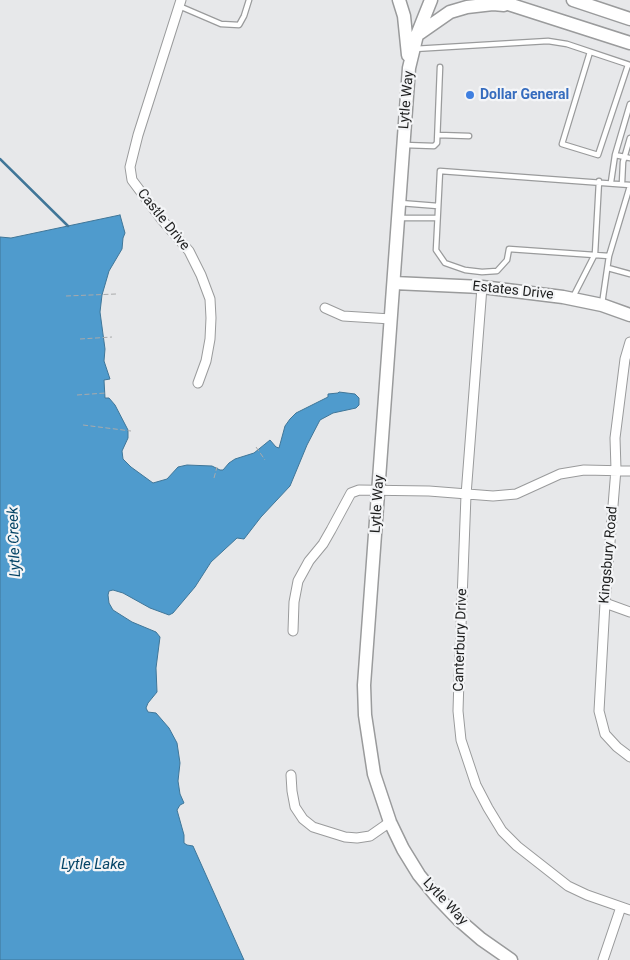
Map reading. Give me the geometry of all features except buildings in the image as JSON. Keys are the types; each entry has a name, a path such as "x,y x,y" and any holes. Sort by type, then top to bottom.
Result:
{"street":[{"path":"399,0 404,16 409,68"},
{"name":"Lytle Way","path":"431,0 417,35 409,68 364,685 365,715 374,774 390,822 419,875 459,920 481,939 511,960"},
{"path":"496,0 630,43"},
{"path":"576,1 630,19"},
{"name":"Castle Drive","path":"180,3 130,167 132,180 162,220 189,251 210,299 210,339 206,361 198,384"},
{"path":"417,35 450,12 466,7 494,4 524,8"},
{"name":"Estates Drive","path":"394,283 482,287 572,298 602,305 630,315"},
{"name":"Canterbury Drive","path":"482,287 466,495 458,711 461,740 476,785 502,831 517,846 568,886 587,896 625,909"},
{"path":"325,308 342,316 391,319"},
{"name":"Kingsbury Road","path":"630,342 625,359 615,438 616,469 605,604 599,711 605,734 630,757"},
{"path":"293,632 294,602 298,580 309,561 327,537 351,493 359,490 429,491 493,496 516,494 560,474 584,470 616,469 630,471"},
{"path":"605,604 630,612"},
{"path":"291,775 295,807 303,819 313,827 345,837 357,838 370,836 390,822"},
{"path":"603,960 625,909"}],"lane":[{"path":"180,3 221,24 239,24 244,16 249,0"},
{"path":"413,49 548,42 567,44 629,65 598,155 562,144 590,52"},
{"path":"403,145 434,146 437,143 440,67"},
{"path":"611,182 615,155 628,120 630,104"},
{"path":"438,135 469,136"},
{"path":"622,183 630,138"},
{"path":"615,155 627,157"},
{"path":"602,305 610,256 630,185 599,181 440,171 436,250 445,263 465,270 497,271 507,260 509,249 610,256"},
{"path":"572,298 594,254 599,181"},
{"path":"400,203 438,206"},
{"path":"399,218 438,218"},
{"path":"608,268 630,274"}],"path":[{"path":"66,296 116,294"},
{"path":"80,338 112,337"},
{"path":"77,395 106,393"},
{"path":"83,425 131,431"},
{"path":"256,447 265,460"},
{"path":"214,478 217,467"}],"water":[{"name":"Lytle Lake","path":"120,215 125,233 122,249 109,271 102,295 100,312 105,349 104,361 110,379 104,380 105,398 109,398 115,405 128,430 128,438 122,451 123,459 131,467 153,483 167,479 178,467 187,465 212,466 223,470 235,459 254,453 270,440 279,448 285,426 290,419 296,413 328,397 328,394 339,392 355,394 359,398 359,405 356,408 333,413 320,420 290,486 261,517 244,539 237,538 211,562 195,587 173,613 169,615 150,608 123,593 113,590 109,591 108,595 109,603 113,610 132,622 156,632 160,637 156,668 157,692 146,708 148,712 156,713 169,728 177,743 180,763 178,781 184,803 177,810 184,835 184,843 193,846 244,960 0,960 0,237 11,238"}],"waterway":[{"name":"Lytle Creek","path":"0,159 68,226"}],"place":[{"name":"Dollar General","path":"470,95"}]}
